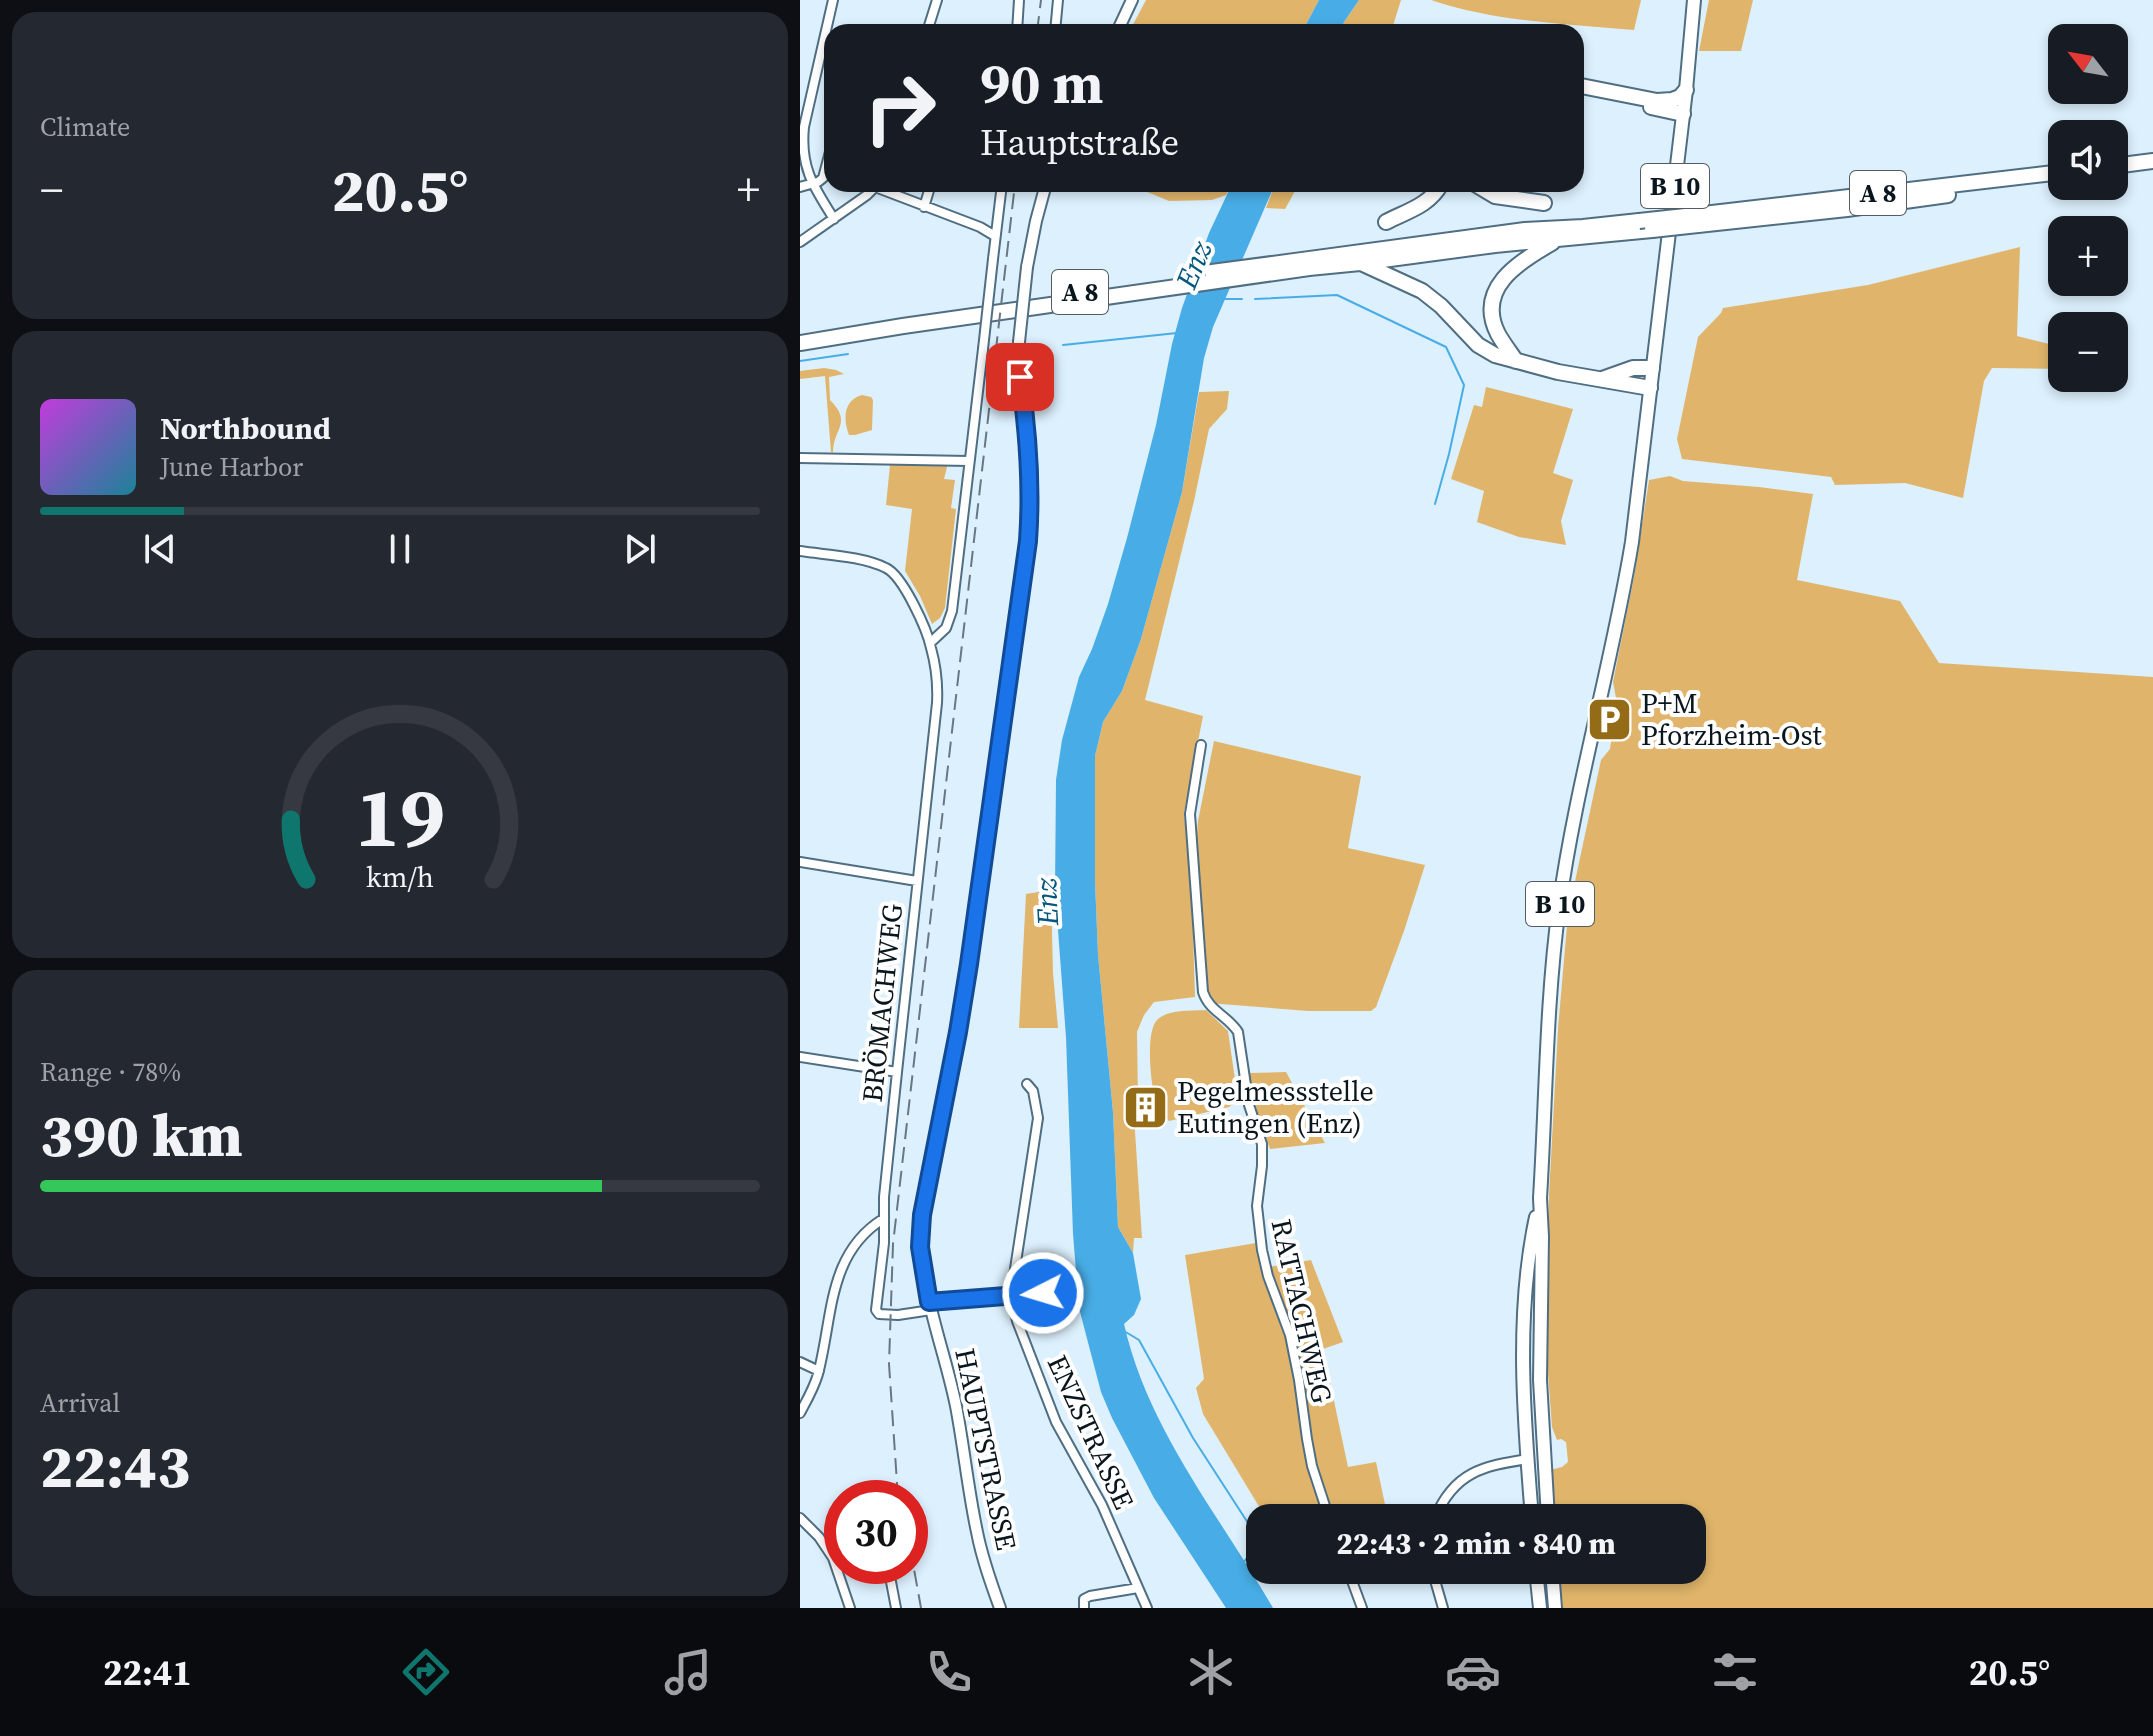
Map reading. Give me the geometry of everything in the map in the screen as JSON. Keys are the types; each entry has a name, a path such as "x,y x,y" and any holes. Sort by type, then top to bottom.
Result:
{"highway":[{"path":"1584,87 1657,101 1680,97 1686,90"},
{"path":"1584,93 1683,114"},
{"path":"2128,164 2153,161"},
{"path":"2128,174 2153,171"},
{"name":"A 8","path":"1308,263 1360,263 1447,250 1557,240 2048,174"},
{"name":"A 8","path":"1696,220 1847,209 2048,183"},
{"path":"1386,222 1420,207 1437,192"},
{"path":"1488,192 1495,196 1544,203"},
{"name":"A 8","path":"800,343 1525,230 1645,226"},
{"path":"1516,361 1497,333 1493,296 1511,269 1557,240"},
{"path":"1360,263 1422,291 1478,345 1495,355 1597,380 1650,388"},
{"name":"A 8","path":"800,333 900,317 1172,283"},
{"path":"1597,380 1653,362"}],"main road":[{"name":"B 10","path":"1547,1504 1540,1367 1540,1198 1559,909 1628,567 1686,90 1694,0"},
{"name":"B 10","path":"1531,1504 1525,1309 1532,1235 1540,1198"},
{"path":"1528,1459 1543,1458"},
{"path":"1537,1584 1540,1608"},
{"path":"1553,1584 1555,1608"}],"street":[{"path":"826,24 833,0"},
{"path":"930,24 937,0"},
{"path":"1018,24 1019,0"},
{"path":"1056,24 1058,0"},
{"path":"1121,24 1132,0"},
{"path":"824,33 807,95 802,145 812,183 834,219"},
{"path":"800,187 818,182 824,174"},
{"path":"800,242 868,192"},
{"path":"890,192 980,227 995,236"},
{"path":"924,207 929,192"},
{"path":"930,643 946,628 952,611 1001,192"},
{"name":"HAUPTSTRASSE","path":"1000,1608 977,1533 956,1405 930,1306 920,1247 922,1215 958,1032 1025,563 1031,503 1019,342 1027,267 1044,192"},
{"path":"800,458 969,461"},
{"name":"BRÖMACHWEG","path":"800,551 866,561 894,573 930,643 937,677 937,703 897,1072 876,1310 884,1316 910,1314 930,1306"},
{"name":"RATTACHWEG","path":"1201,745 1190,814 1203,992 1209,1005 1233,1024 1238,1032 1249,1105 1262,1144 1257,1206 1262,1250 1268,1276 1290,1335 1309,1452 1325,1504"},
{"path":"800,862 917,881"},
{"path":"800,1057 897,1072"},
{"name":"ENZSTRASSE","path":"1027,1084 1033,1091 1038,1118 1011,1295 1017,1321 1056,1422 1102,1505 1147,1608"},
{"path":"800,1413 819,1371 832,1293 841,1268 869,1229 883,1219"},
{"path":"930,1306 1043,1293"},
{"path":"800,1362 819,1371"},
{"path":"1507,1462 1521,1452 1527,1428"},
{"path":"1443,1504 1448,1494 1467,1476 1489,1466 1528,1459"},
{"path":"800,1518 819,1537 833,1558 850,1608"},
{"path":"891,1584 896,1608"},
{"path":"1353,1584 1362,1608"},
{"path":"1436,1584 1443,1608"},
{"path":"1084,1608 1084,1599 1090,1596 1138,1588"}],"shaded area":[{"path":"1146,0 1319,0 1306,24 1133,24"},
{"path":"1359,0 1401,0 1394,24 1344,22"},
{"path":"1431,0 1641,0 1634,30 1506,18"},
{"path":"1709,0 1753,0 1741,51 1699,51"},
{"path":"1147,192 1228,192 1212,200 1169,201"},
{"path":"1272,192 1295,192 1285,209 1266,208"},
{"path":"2020,247 2017,336 2048,344 2048,369 1992,368 1984,381 1963,498 1905,483 1835,485 1831,477 1682,459 1677,439 1698,337 1723,308 1868,285"},
{"path":"824,368 844,374 829,377 830,400 841,420 833,452 825,376 800,379 800,371"},
{"path":"1486,387 1573,409 1553,473 1573,480 1561,521 1566,545 1519,537 1477,522 1484,491 1451,479 1474,405 1482,407"},
{"path":"1229,391 1227,409 1209,429 1145,700 1203,716 1184,813 1192,901 1195,997 1154,1002 1137,1032 1138,1100 1134,1116 1142,1238 1134,1238 1133,1253 1118,1227 1113,1112 1098,955 1095,756 1103,722 1122,691 1141,639 1182,492 1199,392"},
{"path":"862,395 873,400 872,430 849,435 846,411 851,401"},
{"path":"895,462 948,463 944,479 955,480 951,508 956,509 945,608 940,618 932,624 905,571 912,509 886,505 890,465"},
{"path":"1670,476 1683,481 1813,494 1797,580 1900,601 1939,663 2153,677 2153,1608 1562,1608 1559,1584 1706,1584 1706,1504 1553,1504 1550,1470 1568,1462 1566,1442 1557,1440 1552,1427 1547,1295 1558,1029 1568,914 1601,760 1610,749 1617,703 1613,682 1649,480"},
{"path":"1214,741 1361,776 1348,848 1425,865 1376,1007 1371,1011 1308,1011 1208,1003 1194,868 1198,821"},
{"path":"1051,890 1058,1028 1019,1028 1026,894"},
{"path":"1206,1010 1228,1031 1238,1100 1229,1107 1169,1121 1157,1106 1153,1092 1150,1058 1153,1026 1167,1014"},
{"path":"1286,1072 1325,1143 1270,1149 1257,1112 1249,1073"},
{"path":"1256,1243 1263,1268 1311,1260 1343,1342 1323,1349 1348,1467 1376,1462 1385,1504 1258,1504 1203,1414 1196,1388 1204,1379 1185,1255"}],"water":[{"path":"1319,0 1359,0 1343,24 1306,24"},
{"path":"1228,192 1272,192 1213,327 1204,358 1182,492 1141,639 1122,691 1103,722 1095,756 1095,882 1098,955 1113,1112 1118,1227 1133,1253 1141,1299 1134,1315 1124,1324 1135,1363 1168,1436 1246,1564 1246,1584 1258,1584 1273,1608 1226,1608 1154,1498 1101,1392 1079,1308 1073,1234 1066,1037 1055,890 1056,780 1062,740 1079,677 1108,604 1127,538 1182,308 1209,233"}],"waterway":[{"path":"1255,299 1337,295 1446,347 1464,385 1435,504"},
{"path":"1225,299 1242,299"},
{"path":"1063,345 1177,333"},
{"path":"800,361 848,354"},
{"path":"1124,1331 1139,1340 1193,1438 1259,1540 1244,1562"}],"railway":[{"path":"1038,24 1041,0"},
{"path":"897,1480 889,1364 893,1244 1014,192"},
{"path":"917,1584 921,1608"}],"place":[{"name":"P+M Pforzheim-Ost","path":"1610,719"},
{"name":"Pegelmessstelle Eutingen (Enz)","path":"1146,1107"}],"route":[{"path":"1020,377 1030,464 1028,541 969,964 922,1215 920,1247 929,1302 1043,1293"}],"water label":[{"name":"Enz","path":"1194,265"},
{"name":"Enz","path":"1047,902"}]}
